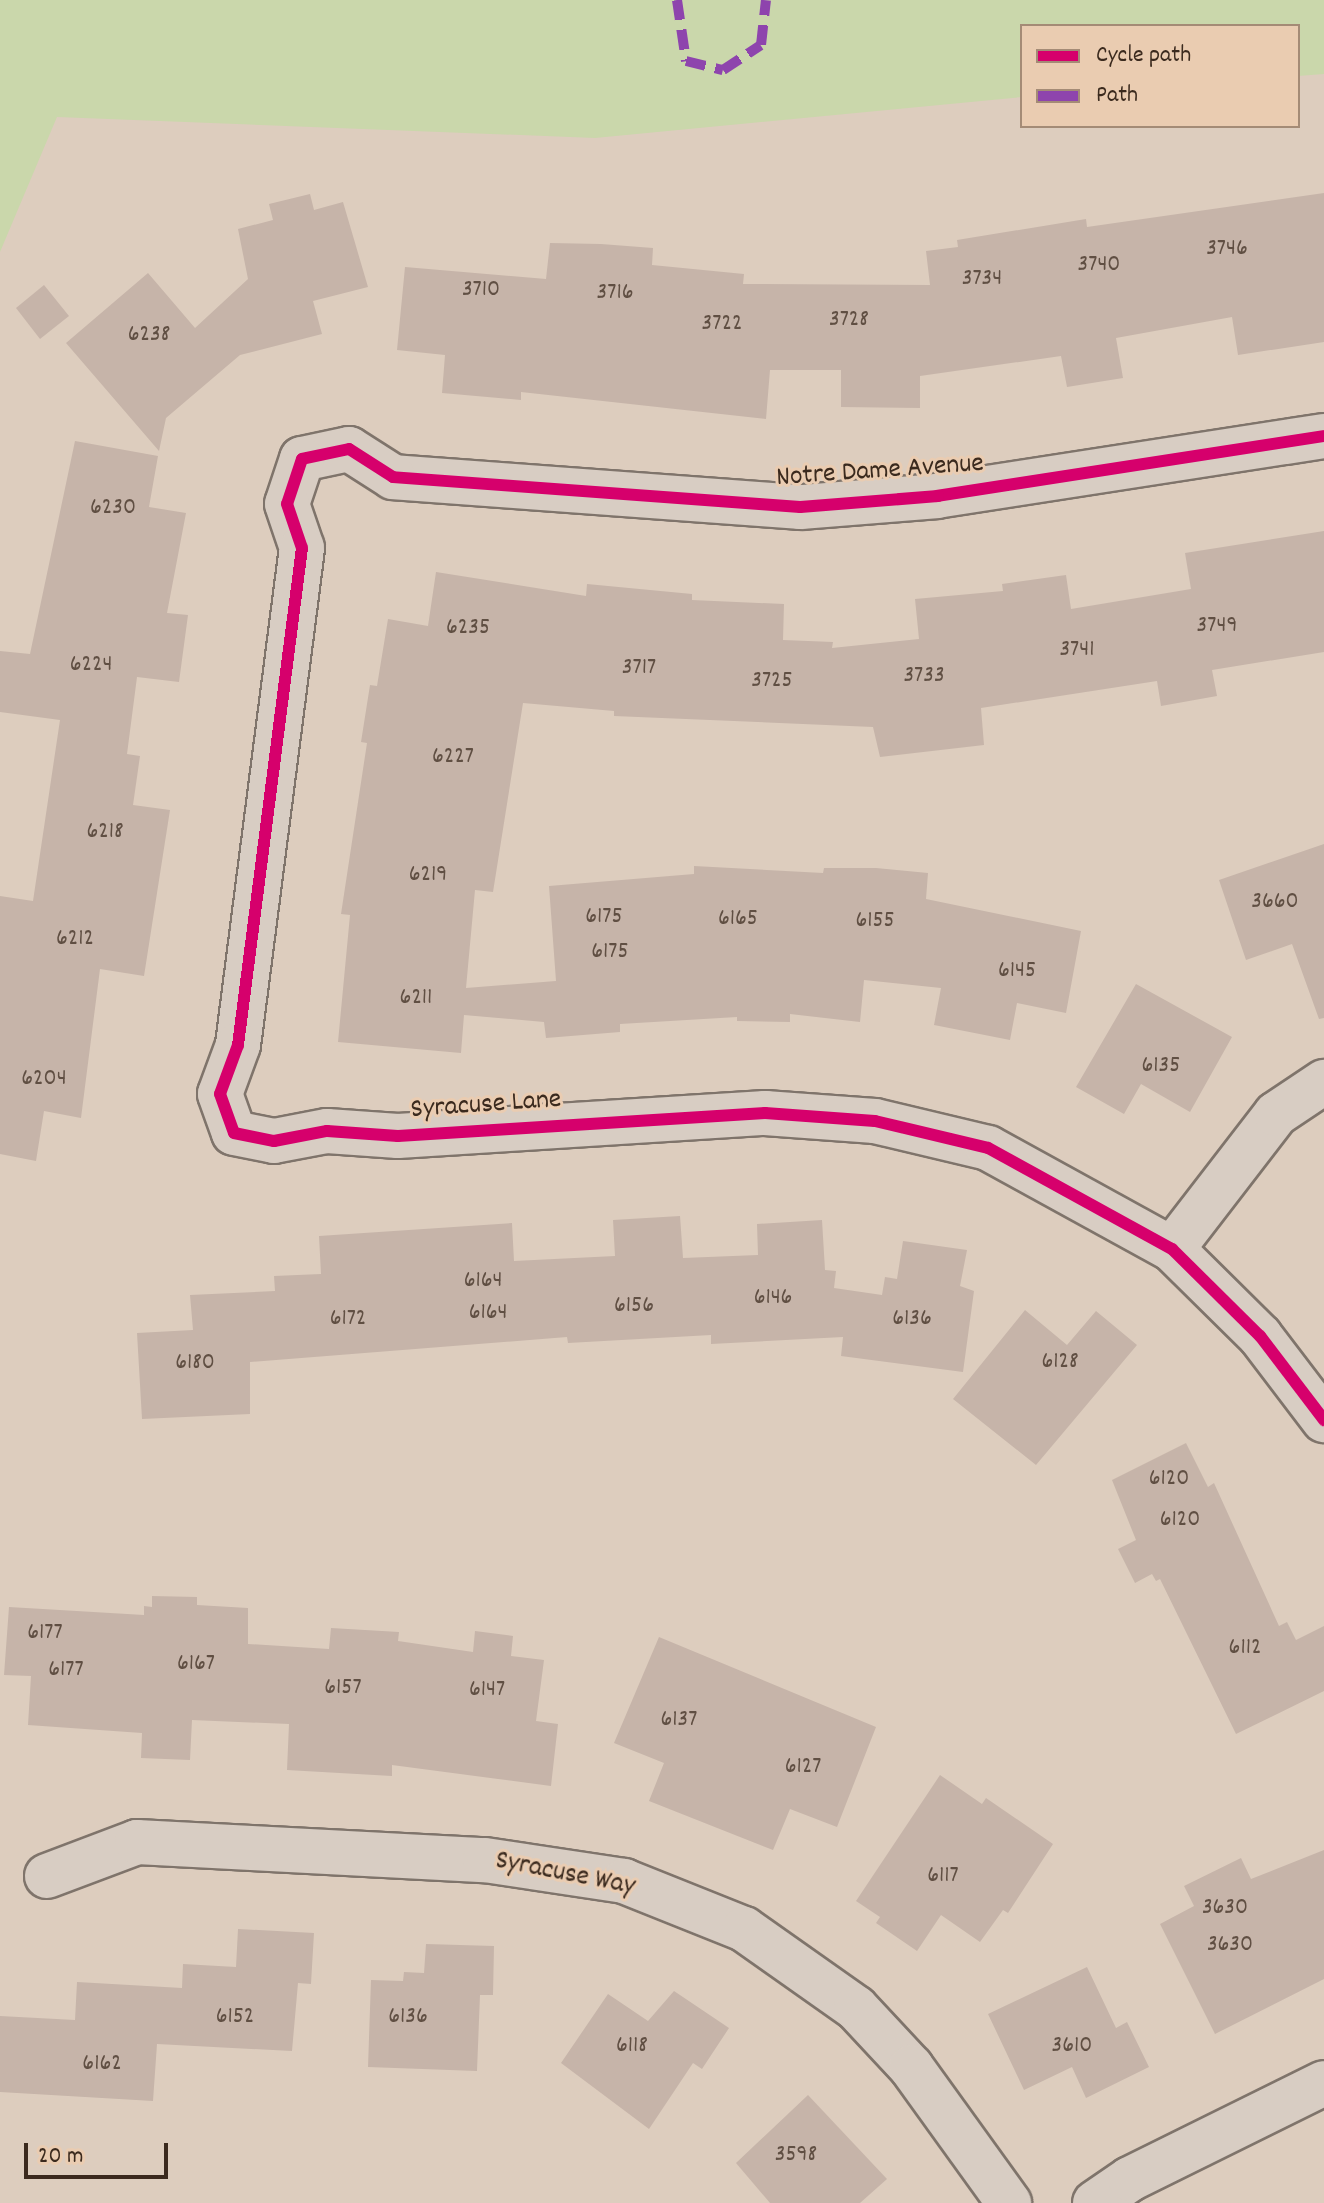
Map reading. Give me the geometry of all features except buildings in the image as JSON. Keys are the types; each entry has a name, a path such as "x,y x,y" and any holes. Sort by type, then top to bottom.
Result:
{"street":[{"name":"Notre Dame Avenue","path":"302,459 349,449 393,477 800,507 938,496 1324,436"},
{"name":"Syracuse Lane","path":"302,459 287,504 302,548 238,1045 220,1094 234,1133 274,1141 327,1131 398,1136 765,1113 875,1121 988,1148 1172,1249 1260,1336 1324,1420"},
{"path":"1172,1249 1276,1114 1324,1082"},
{"name":"Syracuse Way","path":"47,1876 137,1842 485,1860 624,1881 744,1929 856,2008 911,2067 1009,2203"},
{"path":"1095,2203 1130,2179 1324,2083"}],"green space":[{"path":"0,0 1324,0 1324,74 1300,76 1300,24 1020,24 1020,97 595,138 57,117 0,252"}],"marked path":[{"path":"677,0 686,61 723,70 761,45 766,0"}],"cycle path":[{"path":"1324,436 938,496 800,507 393,477 349,449 302,459 287,504 302,548 238,1045 220,1094 234,1133 274,1141 327,1131 398,1136 765,1113 875,1121 988,1148 1172,1249 1260,1336 1324,1420"}]}
